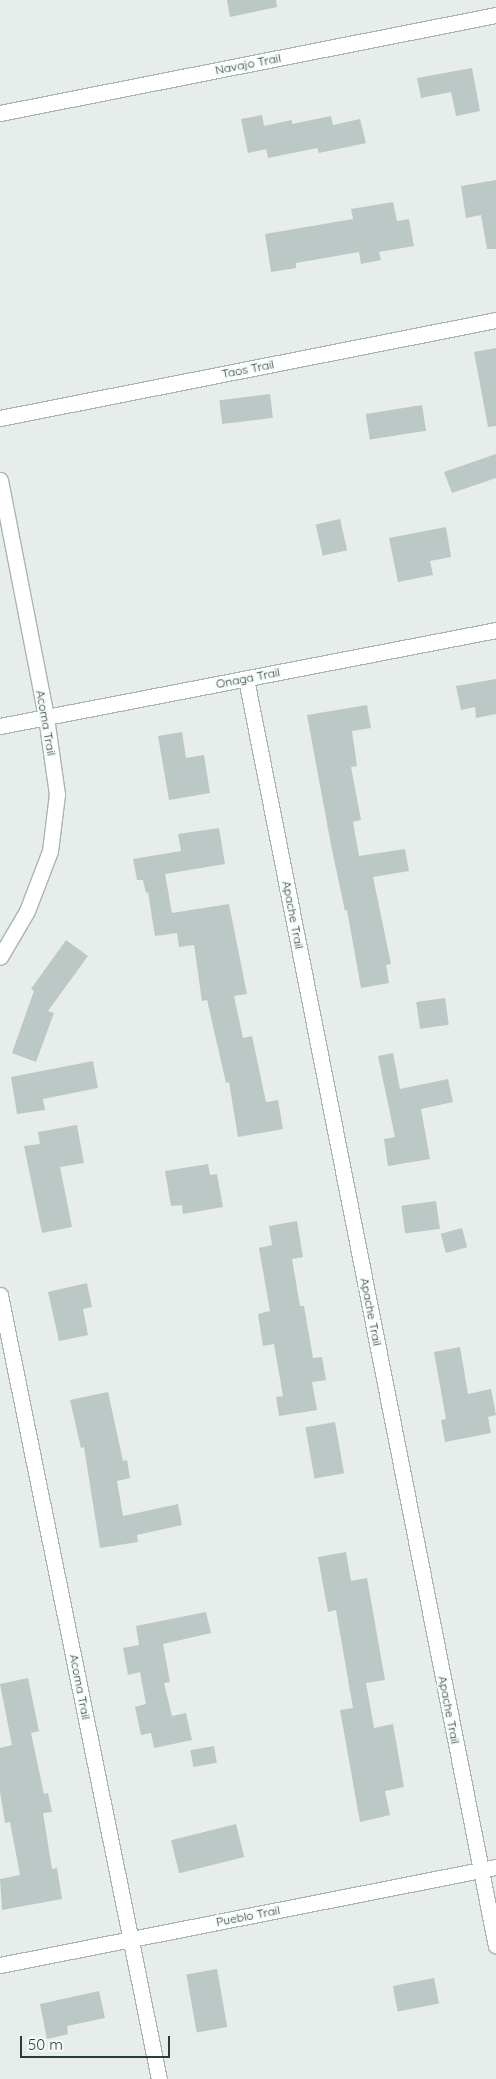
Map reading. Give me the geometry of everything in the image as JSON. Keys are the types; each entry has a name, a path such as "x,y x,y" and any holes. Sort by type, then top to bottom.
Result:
{"street":[{"name":"Navajo Trail","path":"0,113 496,15"},
{"name":"Taos Trail","path":"0,418 496,320"},
{"name":"Acoma Trail","path":"0,480 46,717 58,794 50,852 27,911 0,957"},
{"name":"Onaga Trail","path":"0,726 496,630"},
{"name":"Apache Trail","path":"246,679 496,1946"},
{"name":"Acoma Trail","path":"0,1295 159,2079"},
{"name":"Pueblo Trail","path":"0,1965 496,1867"}],"building":[{"path":"227,0 276,0 277,7 230,17"},
{"path":"472,68 480,111 456,116 451,92 421,98 417,78"},
{"path":"262,115 264,126 292,120 292,124 331,116 333,125 360,119 366,143 319,153 317,148 268,158 266,149 248,153 241,119"},
{"path":"496,180 496,249 487,249 481,215 466,218 461,186"},
{"path":"393,202 397,221 409,219 414,246 379,252 381,260 361,264 359,252 296,263 296,268 271,272 265,234 353,219 351,209"},
{"path":"496,348 496,426 488,427 474,352"},
{"path":"270,394 273,418 222,424 219,400"},
{"path":"422,405 426,431 370,440 366,414"},
{"path":"496,454 496,478 452,493 444,472"},
{"path":"340,519 347,550 323,556 316,525"},
{"path":"446,527 451,557 430,561 433,575 398,582 389,538"},
{"path":"496,679 496,714 476,718 475,707 461,710 456,686"},
{"path":"367,705 371,728 352,731 357,766 351,767 361,820 353,822 359,856 405,849 409,871 373,877 391,964 386,965 389,983 361,988 347,910 345,911 331,845 307,715"},
{"path":"182,732 186,758 204,755 210,793 169,800 158,736"},
{"path":"219,828 225,864 165,874 172,913 229,904 247,994 234,996 243,1038 252,1036 266,1102 278,1100 283,1129 238,1137 229,1082 226,1083 207,1000 202,1001 194,945 179,947 177,933 155,936 148,892 146,893 143,880 137,880 133,859 181,851 178,834"},
{"path":"66,940 88,956 48,1011 54,1013 36,1062 12,1053 34,991 31,989"},
{"path":"445,998 449,1025 420,1029 416,1002"},
{"path":"393,1053 400,1089 448,1079 453,1102 421,1109 430,1159 388,1166 384,1139 395,1137 378,1056"},
{"path":"93,1061 98,1088 43,1099 45,1110 17,1114 11,1077"},
{"path":"77,1125 84,1163 60,1167 72,1227 42,1233 24,1146 40,1144 38,1132"},
{"path":"208,1164 210,1175 217,1174 223,1207 183,1214 182,1205 171,1206 165,1171"},
{"path":"436,1201 440,1229 405,1234 401,1206"},
{"path":"297,1221 303,1257 292,1259 300,1306 304,1306 313,1358 322,1357 326,1380 312,1382 317,1410 279,1416 276,1397 283,1396 274,1344 263,1346 258,1314 270,1311 259,1248 272,1245 269,1226"},
{"path":"462,1228 467,1247 446,1253 441,1234"},
{"path":"87,1283 92,1307 83,1309 88,1335 59,1341 48,1292"},
{"path":"460,1347 468,1394 491,1389 496,1415 488,1417 491,1433 445,1442 441,1420 446,1419 434,1352"},
{"path":"108,1392 123,1461 127,1460 130,1478 117,1481 123,1516 178,1504 182,1525 137,1535 138,1542 100,1548 84,1447 81,1448 70,1400"},
{"path":"335,1422 344,1473 314,1478 305,1427"},
{"path":"346,1552 351,1581 367,1578 385,1680 366,1683 374,1728 393,1724 404,1787 385,1791 390,1815 360,1822 340,1710 353,1708 336,1610 328,1612 318,1557"},
{"path":"206,1612 211,1633 163,1644 170,1682 164,1683 172,1716 186,1713 192,1740 154,1748 151,1733 141,1735 135,1707 146,1704 140,1672 128,1675 123,1648 139,1645 136,1626"},
{"path":"28,1678 39,1731 31,1733 44,1794 48,1793 52,1812 43,1813 52,1869 57,1868 62,1899 2,1910 0,1879 20,1875 10,1822 5,1823 0,1792 0,1748 12,1745 0,1684"},
{"path":"214,1746 217,1763 193,1767 190,1750"},
{"path":"236,1824 244,1857 179,1873 171,1840"},
{"path":"217,1969 227,2027 197,2032 186,1974"},
{"path":"434,1978 439,2004 398,2012 393,1986"},
{"path":"99,1991 105,2018 67,2026 68,2034 47,2039 40,2004"}]}
